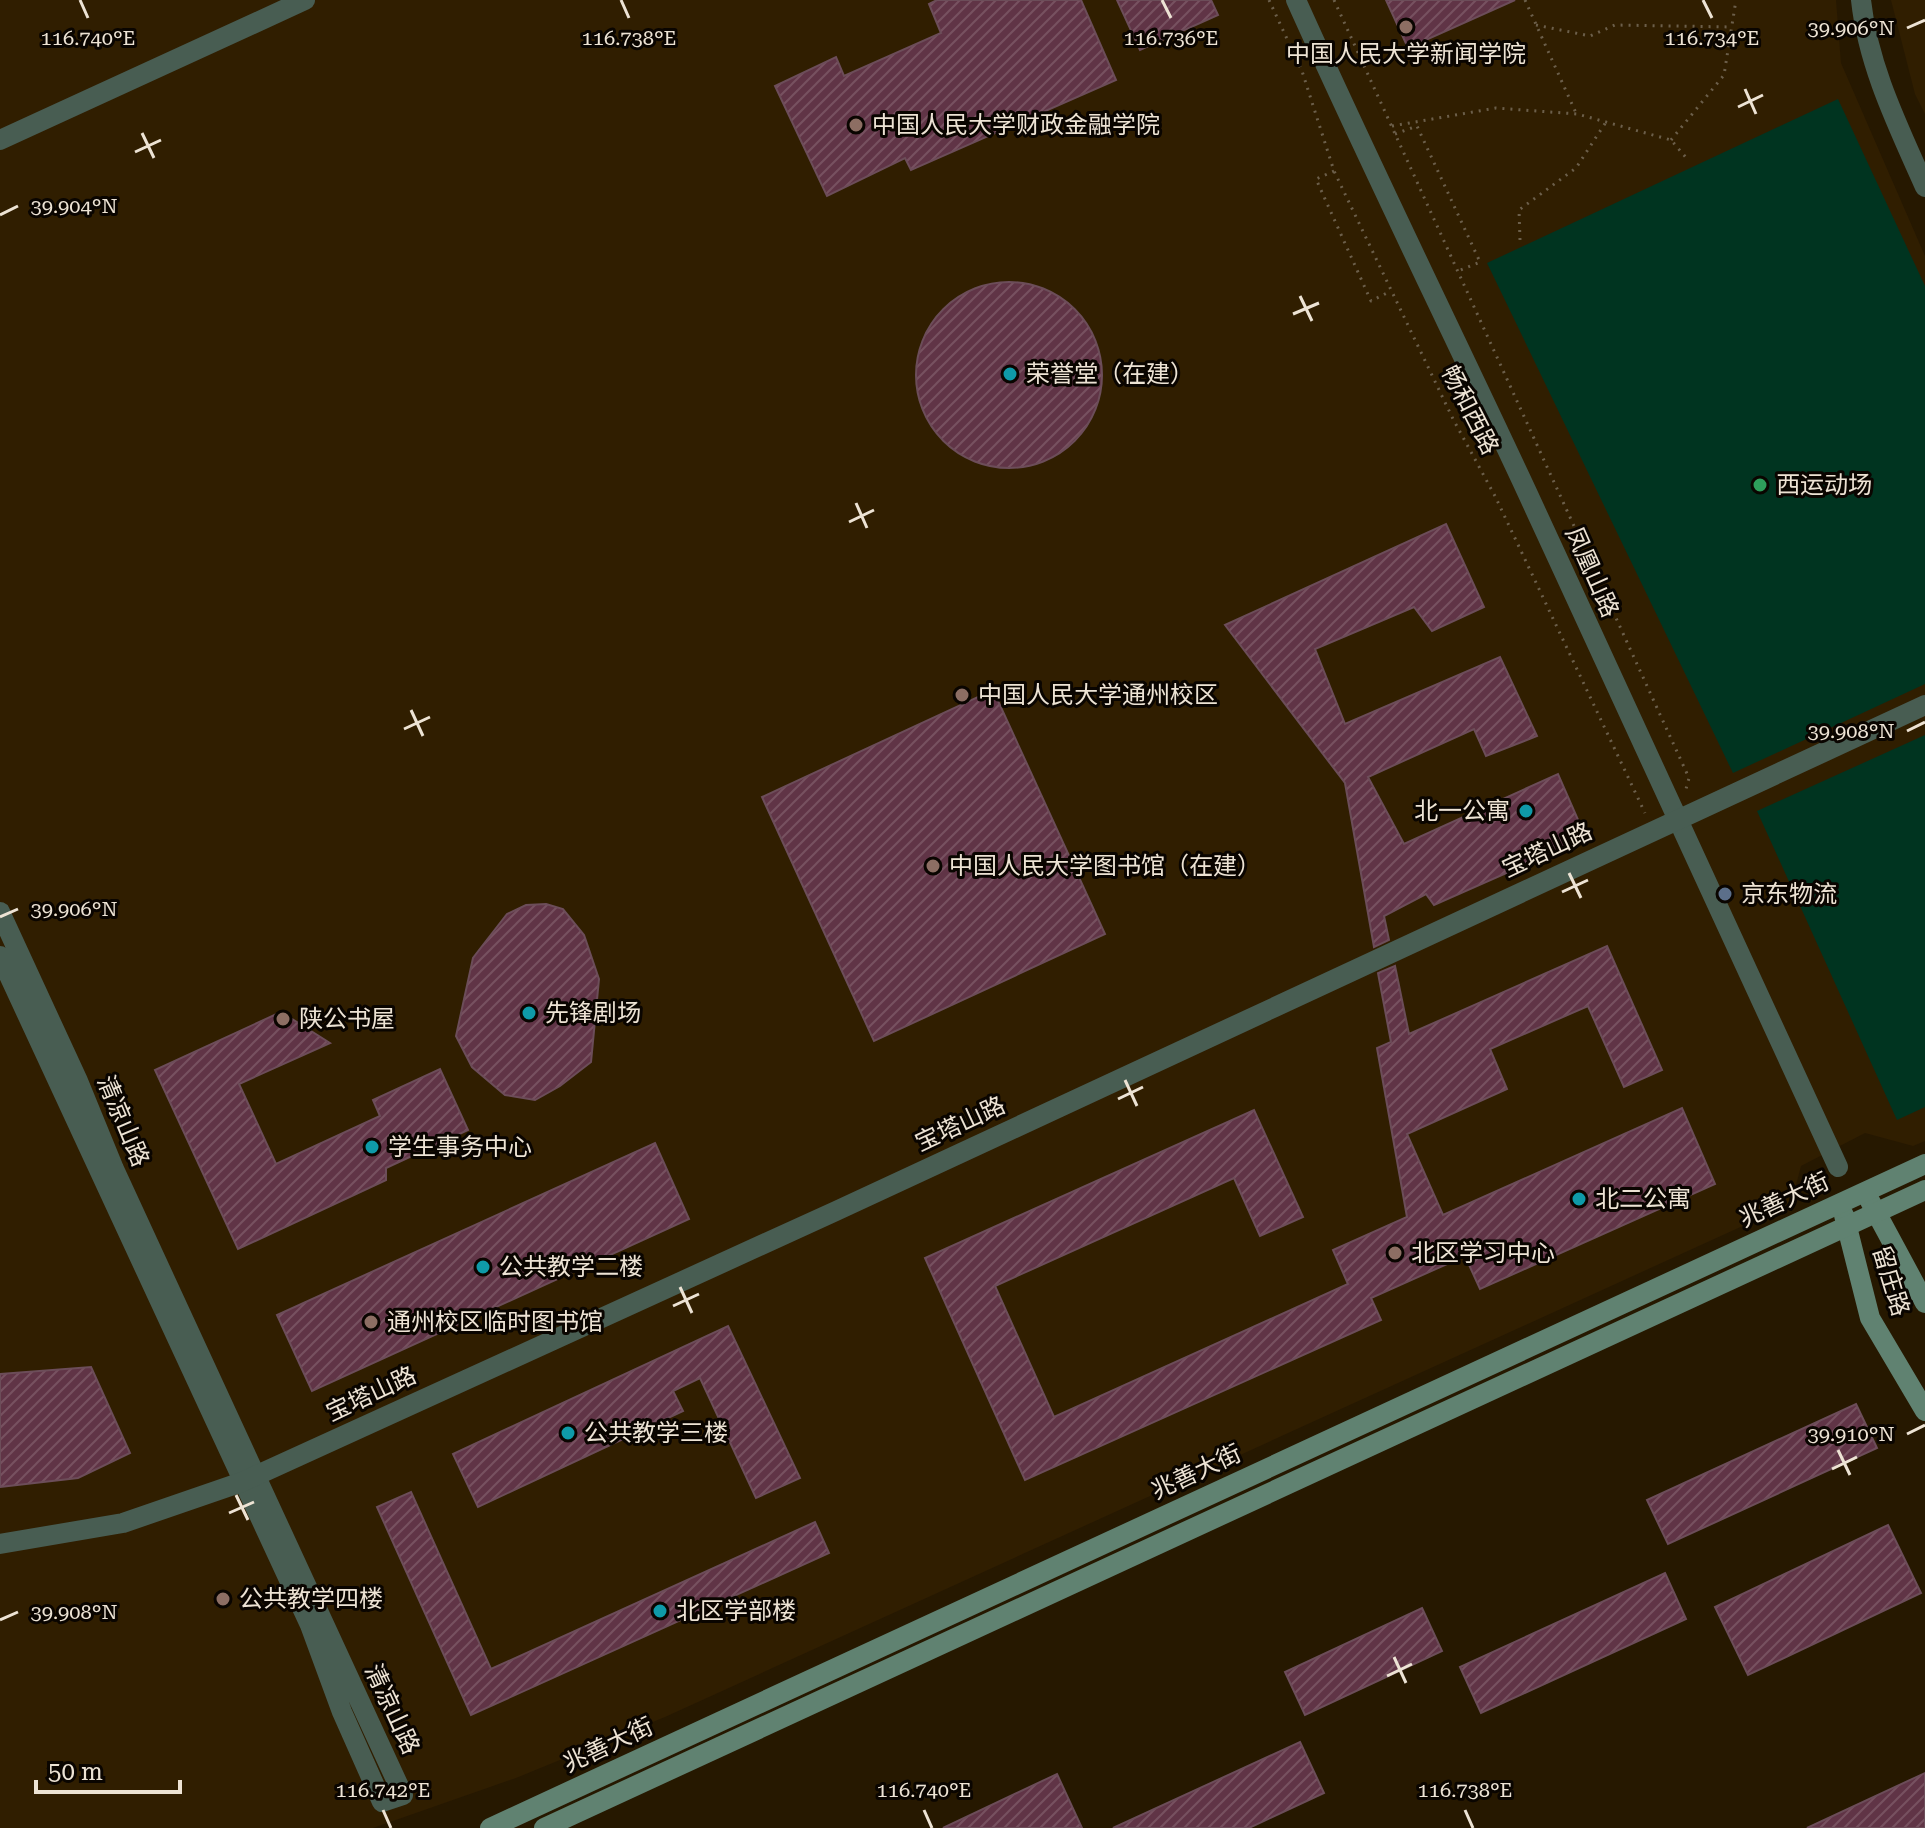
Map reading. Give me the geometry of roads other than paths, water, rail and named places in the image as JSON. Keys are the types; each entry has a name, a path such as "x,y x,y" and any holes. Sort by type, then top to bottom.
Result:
{"main road":[{"name":"兆善大街","path":"490,1828 1925,1164"},
{"name":"兆善大街","path":"544,1828 1925,1190"},
{"name":"留庄路","path":"1864,1192 1925,1303"},
{"name":"留庄路","path":"1839,1204 1848,1225 1870,1318 1925,1411"}],"street":[{"path":"0,140 305,0"},
{"name":"凤凰山路","path":"1296,0 1838,1167"},
{"path":"1861,0 1865,34 1889,107 1925,187"},
{"name":"宝塔山路","path":"0,1544 123,1523 249,1479 836,1211 1925,705"},
{"name":"清凉山路","path":"0,912 78,1081 249,1479 310,1625 342,1712 382,1802 403,1795 249,1479 0,956"}],"place":[{"name":"中国人民大学新闻学院","path":"1406,27"},
{"name":"中国人民大学财政金融学院","path":"856,125"},
{"name":"荣誉堂（在建）","path":"1010,374"},
{"name":"西运动场","path":"1760,485"},
{"name":"中国人民大学通州校区","path":"962,695"},
{"name":"北一公寓","path":"1526,811"},
{"name":"中国人民大学图书馆（在建）","path":"933,866"},
{"name":"京东物流","path":"1725,894"},
{"name":"先锋剧场","path":"529,1013"},
{"name":"陕公书屋","path":"283,1019"},
{"name":"学生事务中心","path":"372,1147"},
{"name":"北二公寓","path":"1579,1199"},
{"name":"北区学习中心","path":"1395,1253"},
{"name":"公共教学二楼","path":"483,1267"},
{"name":"通州校区临时图书馆","path":"371,1322"},
{"name":"公共教学三楼","path":"568,1433"},
{"name":"公共教学四楼","path":"223,1599"},
{"name":"北区学部楼","path":"660,1611"}]}
